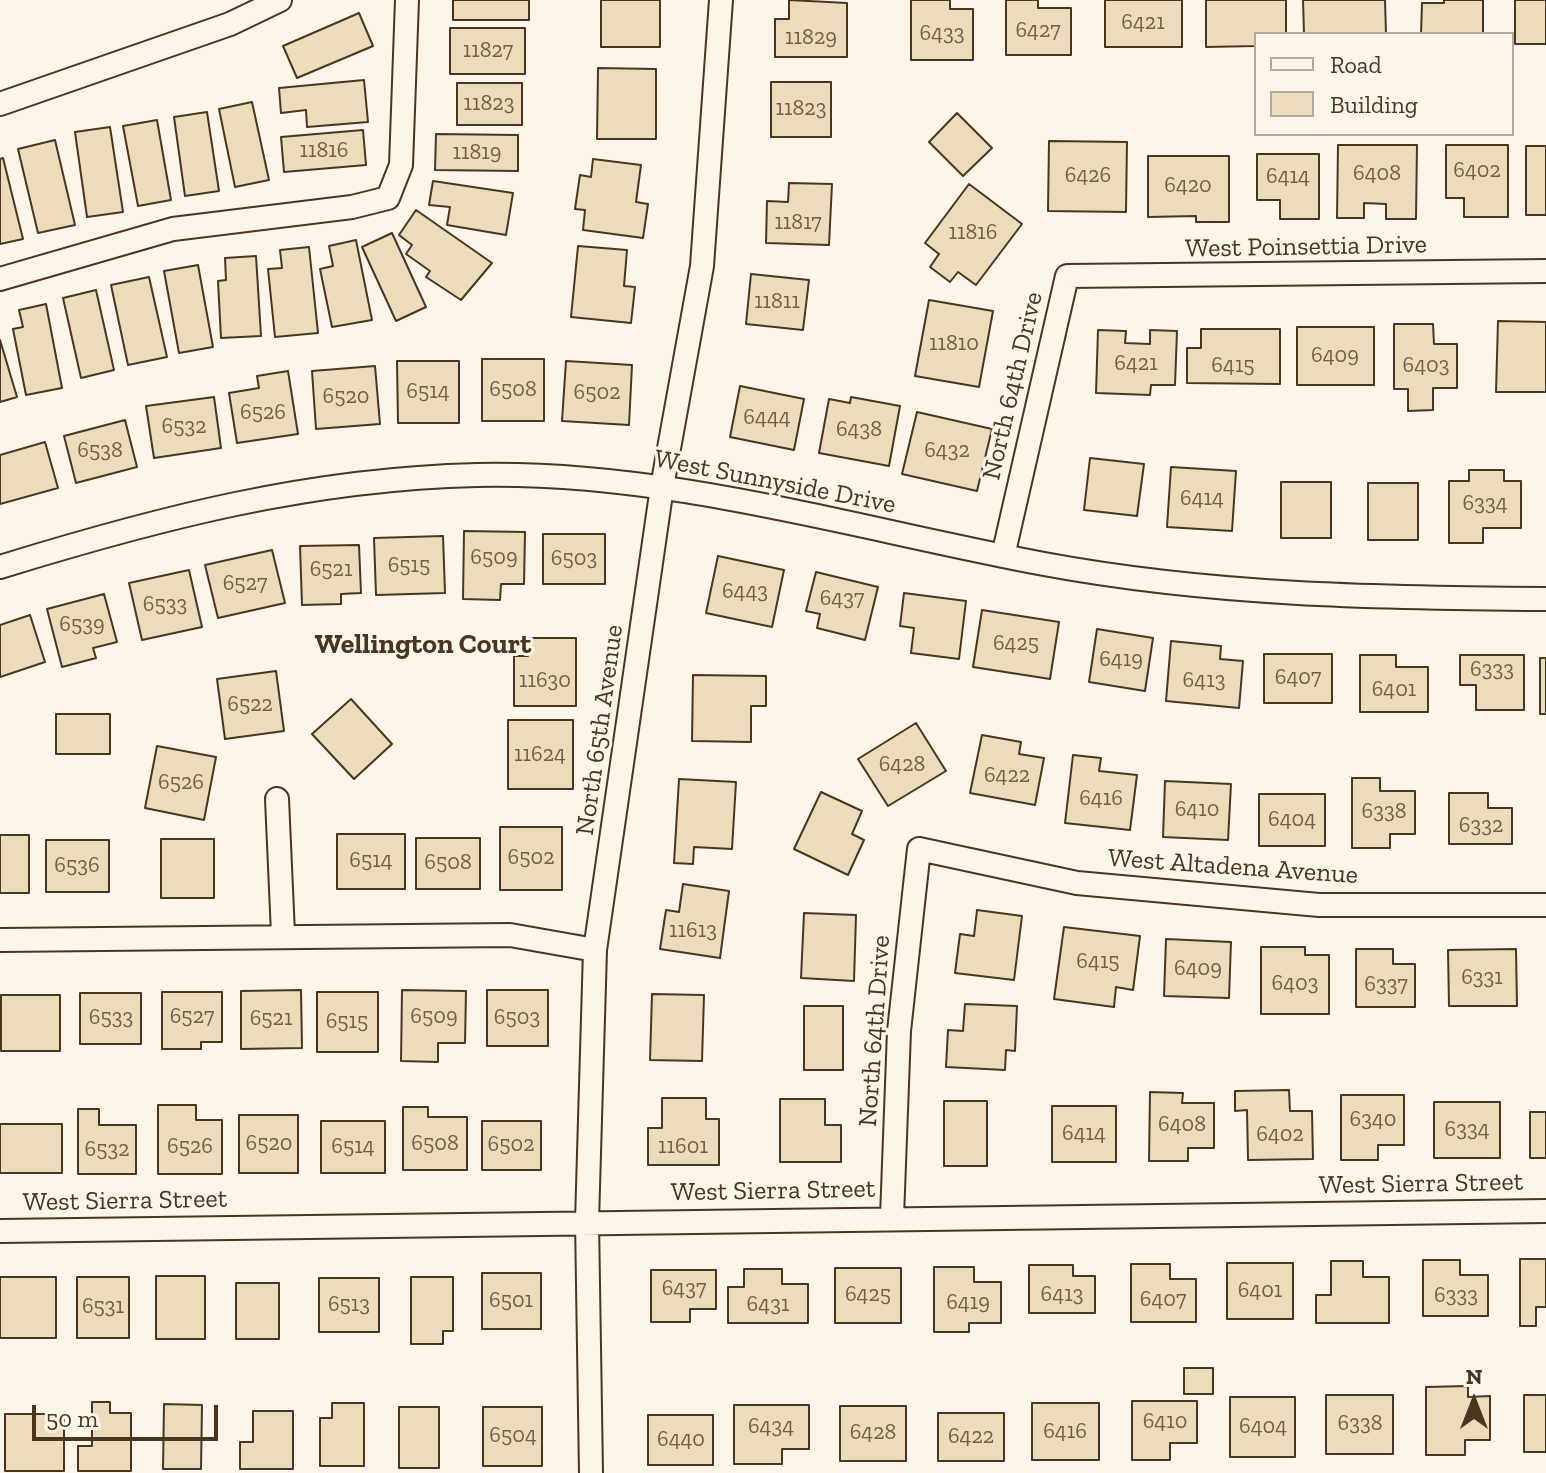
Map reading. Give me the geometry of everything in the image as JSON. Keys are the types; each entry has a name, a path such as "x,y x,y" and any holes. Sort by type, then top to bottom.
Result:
{"street":[{"path":"0,104 230,24 280,0"},
{"path":"0,279 173,229 352,207 388,198 401,165 407,0"},
{"name":"North 65th Avenue","path":"591,1473 587,1221 595,950 662,487 702,266 721,0"},
{"name":"West Poinsettia Drive","path":"1067,276 1546,271"},
{"name":"North 64th Drive","path":"1003,556 1067,276"},
{"name":"West Sunnyside Drive","path":"0,567 189,511 336,484 480,475 662,487 1146,582 1343,598 1546,599"},
{"path":"277,799 283,934"},
{"name":"North 64th Drive","path":"892,1217 899,1031 919,849"},
{"name":"West Altadena Avenue","path":"919,849 1077,883 1274,901 1319,905 1546,905"},
{"path":"0,940 283,934 510,935 595,950"},
{"name":"West Sierra Street","path":"0,1231 892,1217 1546,1211"}],"building":[{"path":"453,0 529,0 529,20 453,20"},
{"path":"601,0 660,0 660,47 601,47"},
{"path":"789,0 847,3 847,57 775,57 775,19 789,19"},
{"path":"911,0 950,0 950,9 973,9 973,60 911,60"},
{"path":"1006,0 1038,0 1038,8 1071,8 1071,55 1006,55"},
{"path":"1105,0 1182,0 1182,47 1105,47"},
{"path":"1206,0 1286,0 1286,32 1254,32 1254,46 1206,47"},
{"path":"1303,0 1385,0 1386,32 1304,32"},
{"path":"1444,0 1483,0 1483,32 1421,32 1422,3 1444,3"},
{"path":"1515,0 1546,0 1546,44 1515,44"},
{"path":"359,13 373,46 297,78 283,46"},
{"path":"450,28 525,28 525,74 450,74"},
{"path":"598,68 656,69 656,139 597,139"},
{"path":"364,80 368,122 307,127 306,110 281,113 279,88"},
{"path":"771,82 831,82 831,137 771,137"},
{"path":"457,83 522,83 522,125 457,125"},
{"path":"252,102 269,180 235,187 219,109"},
{"path":"207,112 219,191 185,196 174,117"},
{"path":"957,113 992,148 963,176 929,142"},
{"path":"157,120 171,200 138,206 123,126"},
{"path":"110,127 123,212 87,217 75,132"},
{"path":"363,130 366,165 284,172 281,137"},
{"path":"436,134 518,135 518,171 435,170"},
{"path":"55,140 75,225 38,233 18,149"},
{"path":"1049,141 1127,142 1126,212 1048,211"},
{"path":"1338,145 1417,145 1416,219 1386,219 1386,204 1364,203 1364,218 1337,218"},
{"path":"1446,145 1508,145 1508,217 1464,217 1464,198 1446,198"},
{"path":"1526,146 1546,146 1546,215 1526,215"},
{"path":"1257,154 1319,154 1319,219 1280,219 1280,200 1257,200"},
{"path":"1148,156 1229,156 1229,222 1196,222 1196,216 1148,217"},
{"path":"3,158 23,239 0,244 0,159"},
{"path":"593,159 641,165 636,202 648,204 643,238 583,230 585,210 575,209 580,175 591,177"},
{"path":"433,181 513,193 506,235 447,225 450,207 429,205"},
{"path":"789,183 832,184 829,245 766,243 767,201 788,202"},
{"path":"969,184 1022,224 976,285 958,272 950,282 930,267 939,254 925,243"},
{"path":"416,210 492,263 461,300 426,277 430,271 406,254 412,245 399,235"},
{"path":"392,233 426,307 396,321 362,247"},
{"path":"356,240 372,320 332,327 320,269 333,266 329,246"},
{"path":"578,246 627,250 624,286 635,287 631,323 571,317"},
{"path":"309,247 318,333 275,337 268,269 282,268 280,250"},
{"path":"256,256 261,336 221,338 218,281 226,280 225,258"},
{"path":"198,265 213,347 179,353 164,271"},
{"path":"751,274 809,280 803,330 746,324"},
{"path":"149,277 167,357 128,365 111,285"},
{"path":"96,290 114,370 81,378 63,298"},
{"path":"929,300 993,311 979,387 915,376"},
{"path":"46,304 62,388 26,395 13,329 23,327 19,310"},
{"path":"1498,321 1546,322 1546,392 1496,392"},
{"path":"1394,324 1433,324 1434,344 1457,344 1457,388 1433,388 1433,410 1408,411 1408,389 1394,389"},
{"path":"1297,327 1374,327 1374,385 1297,385"},
{"path":"1201,329 1280,329 1280,384 1187,383 1187,348 1201,348"},
{"path":"1098,330 1126,331 1125,343 1150,344 1150,330 1177,331 1175,385 1151,385 1150,395 1096,393"},
{"path":"0,340 17,397 0,402"},
{"path":"482,359 544,359 544,421 482,421"},
{"path":"397,361 459,361 459,423 398,423"},
{"path":"566,361 632,365 629,425 562,421"},
{"path":"375,366 380,424 316,429 312,371"},
{"path":"288,371 298,434 237,443 229,393 259,388 257,376"},
{"path":"740,386 804,399 794,450 730,437"},
{"path":"214,397 221,448 154,458 146,406"},
{"path":"851,397 900,406 889,466 819,453 829,399 850,403"},
{"path":"917,412 992,429 977,491 902,474"},
{"path":"125,420 137,467 76,483 64,436"},
{"path":"45,442 58,488 0,504 0,455"},
{"path":"1090,458 1144,464 1137,516 1084,510"},
{"path":"1171,467 1236,471 1232,531 1167,527"},
{"path":"1469,470 1504,470 1504,481 1521,481 1521,528 1483,528 1483,543 1449,543 1449,481 1469,481"},
{"path":"1281,482 1331,482 1331,538 1281,538"},
{"path":"1368,483 1418,483 1418,540 1368,540"},
{"path":"464,531 525,532 524,584 501,584 500,600 463,599"},
{"path":"543,534 605,534 605,584 543,584"},
{"path":"443,536 445,593 376,595 374,538"},
{"path":"359,545 361,593 341,594 341,604 302,605 300,546"},
{"path":"272,550 285,603 218,618 205,565"},
{"path":"718,556 784,570 772,627 706,613"},
{"path":"189,570 202,627 142,640 129,583"},
{"path":"816,572 878,587 865,640 817,628 820,614 806,611"},
{"path":"904,593 966,601 959,659 911,653 914,628 900,626"},
{"path":"104,594 117,642 93,648 96,658 62,667 47,609"},
{"path":"982,610 1059,622 1050,679 973,667"},
{"path":"30,615 45,662 0,677 0,625"},
{"path":"1097,629 1153,638 1145,691 1089,682"},
{"path":"528,638 576,638 576,706 514,706 514,656 528,656"},
{"path":"1171,641 1221,646 1220,659 1243,661 1239,708 1166,701"},
{"path":"1264,654 1332,654 1332,703 1264,703"},
{"path":"1360,655 1396,655 1396,667 1428,667 1428,712 1360,712"},
{"path":"1460,655 1524,655 1524,710 1476,710 1476,685 1460,685"},
{"path":"1540,658 1546,658 1546,714 1540,714"},
{"path":"276,671 284,731 225,739 217,679"},
{"path":"693,675 766,676 766,706 751,706 751,742 692,741"},
{"path":"351,699 392,744 354,779 312,734"},
{"path":"56,714 110,714 110,754 56,754"},
{"path":"508,720 573,720 573,789 508,789"},
{"path":"916,723 946,771 888,806 858,759"},
{"path":"982,735 1021,742 1019,754 1044,758 1035,805 970,793"},
{"path":"157,746 216,757 204,820 145,808"},
{"path":"1073,755 1101,758 1099,771 1137,775 1130,830 1065,823"},
{"path":"1352,778 1380,778 1380,791 1415,791 1415,834 1390,834 1390,848 1352,848"},
{"path":"679,779 736,782 732,849 694,847 693,864 674,863"},
{"path":"1165,781 1231,784 1228,840 1163,837"},
{"path":"821,792 862,811 852,834 864,840 848,875 794,849"},
{"path":"1449,793 1488,793 1488,808 1512,808 1512,844 1449,844"},
{"path":"1259,794 1325,794 1325,846 1259,846"},
{"path":"500,827 562,827 562,890 500,890"},
{"path":"337,834 405,834 405,889 337,889"},
{"path":"0,835 29,835 29,893 0,893"},
{"path":"416,838 480,838 480,889 416,889"},
{"path":"161,839 214,839 214,898 161,898"},
{"path":"46,840 109,840 109,892 46,892"},
{"path":"683,884 729,891 720,958 660,949 666,910 679,912"},
{"path":"977,910 1022,916 1014,980 955,973 960,934 974,936"},
{"path":"804,913 856,915 854,981 801,978"},
{"path":"1064,927 1140,936 1133,990 1116,987 1114,1007 1054,999"},
{"path":"1166,939 1231,942 1229,998 1164,996"},
{"path":"1261,947 1305,947 1305,955 1329,955 1329,1014 1261,1014"},
{"path":"1356,949 1393,949 1393,964 1415,964 1415,1007 1356,1007"},
{"path":"1516,949 1517,1006 1449,1006 1448,950"},
{"path":"301,990 302,1048 241,1049 241,991"},
{"path":"402,990 466,991 465,1043 438,1043 438,1062 401,1061"},
{"path":"487,990 548,990 548,1046 487,1046"},
{"path":"162,992 222,992 222,1042 201,1042 201,1049 162,1049"},
{"path":"317,992 378,992 378,1052 317,1052"},
{"path":"80,993 141,993 141,1044 80,1044"},
{"path":"652,994 704,995 702,1061 650,1060"},
{"path":"1,995 60,995 60,1051 1,1051"},
{"path":"965,1004 1017,1006 1015,1051 1006,1050 1005,1070 946,1067 948,1030 963,1031"},
{"path":"804,1006 843,1006 843,1070 804,1070"},
{"path":"1289,1090 1290,1111 1312,1111 1313,1159 1248,1160 1247,1110 1235,1111 1235,1091"},
{"path":"1150,1092 1183,1093 1182,1103 1214,1103 1214,1148 1188,1148 1188,1161 1149,1161"},
{"path":"1341,1095 1404,1095 1404,1145 1378,1145 1378,1160 1341,1160"},
{"path":"662,1098 706,1098 706,1119 719,1119 719,1165 648,1165 648,1128 662,1128"},
{"path":"780,1099 825,1099 825,1125 841,1125 841,1162 780,1162"},
{"path":"944,1101 987,1101 987,1166 944,1166"},
{"path":"1434,1102 1500,1102 1500,1158 1434,1158"},
{"path":"158,1105 196,1105 196,1120 222,1120 222,1174 158,1174"},
{"path":"1052,1106 1116,1106 1116,1162 1052,1162"},
{"path":"403,1107 428,1107 428,1117 467,1117 467,1170 403,1170"},
{"path":"78,1109 99,1109 99,1125 136,1125 136,1174 78,1174"},
{"path":"1530,1112 1546,1112 1546,1158 1530,1158"},
{"path":"239,1115 298,1115 298,1173 239,1173"},
{"path":"321,1121 385,1121 385,1173 321,1173"},
{"path":"482,1121 541,1121 541,1170 482,1170"},
{"path":"0,1124 62,1124 62,1173 0,1173"},
{"path":"1520,1259 1546,1259 1546,1307 1536,1307 1536,1326 1520,1326"},
{"path":"1423,1260 1460,1260 1460,1275 1488,1275 1488,1316 1423,1316"},
{"path":"1331,1261 1363,1261 1363,1277 1389,1277 1389,1323 1316,1323 1316,1295 1331,1295"},
{"path":"1227,1263 1293,1263 1293,1319 1227,1319"},
{"path":"1131,1264 1170,1264 1170,1279 1196,1279 1196,1322 1131,1322"},
{"path":"1029,1265 1073,1265 1073,1276 1095,1276 1095,1313 1029,1313"},
{"path":"934,1267 974,1267 974,1282 1001,1282 1001,1323 969,1323 969,1332 934,1332"},
{"path":"835,1268 901,1268 901,1323 835,1323"},
{"path":"744,1269 782,1269 782,1284 808,1284 808,1323 728,1323 728,1287 744,1287"},
{"path":"651,1270 716,1270 716,1309 690,1309 690,1322 651,1322"},
{"path":"482,1273 541,1273 541,1329 482,1329"},
{"path":"156,1276 205,1276 205,1339 156,1339"},
{"path":"0,1277 56,1277 56,1338 0,1338"},
{"path":"77,1277 129,1277 129,1338 77,1338"},
{"path":"411,1277 453,1277 453,1331 443,1331 443,1344 411,1344"},
{"path":"319,1278 379,1278 379,1332 319,1332"},
{"path":"236,1283 279,1283 279,1339 236,1339"},
{"path":"1184,1368 1213,1368 1213,1394 1184,1394"},
{"path":"1468,1386 1468,1397 1490,1396 1490,1440 1465,1440 1465,1455 1426,1455 1426,1387"},
{"path":"1326,1395 1393,1395 1393,1454 1326,1454"},
{"path":"1524,1395 1546,1395 1546,1452 1524,1452"},
{"path":"1230,1397 1295,1397 1295,1457 1230,1457"},
{"path":"1132,1401 1197,1401 1197,1443 1170,1443 1170,1460 1132,1460"},
{"path":"92,1402 110,1402 110,1413 131,1413 131,1471 78,1471 78,1446 92,1446"},
{"path":"332,1403 364,1403 364,1466 320,1466 320,1418 332,1418"},
{"path":"1032,1403 1099,1403 1099,1460 1032,1460"},
{"path":"164,1404 202,1405 201,1469 163,1469"},
{"path":"734,1405 809,1405 809,1449 782,1449 782,1464 734,1464"},
{"path":"840,1406 906,1406 906,1461 840,1461"},
{"path":"399,1407 439,1407 439,1468 399,1468"},
{"path":"483,1407 542,1407 542,1466 483,1466"},
{"path":"253,1411 293,1411 293,1469 240,1469 240,1442 253,1442"},
{"path":"938,1413 1004,1413 1004,1461 938,1461"},
{"path":"5,1414 64,1414 64,1471 5,1471"},
{"path":"648,1415 713,1415 713,1465 648,1465"}],"district":[{"name":"Wellington Court","path":"423,645"}]}
